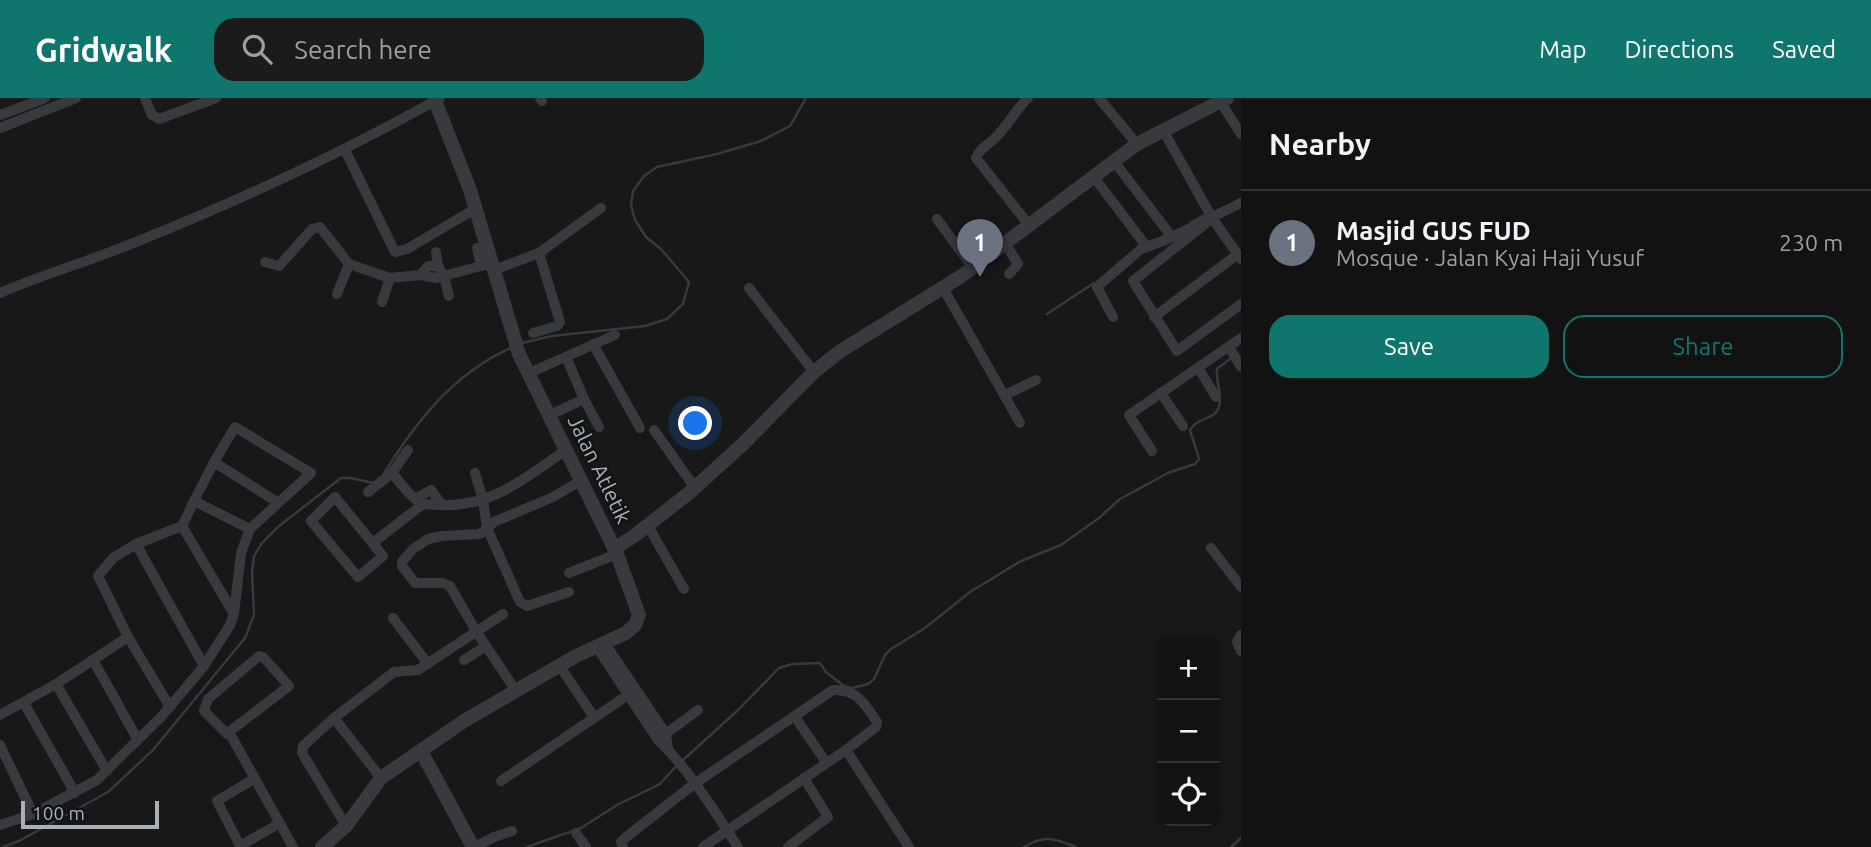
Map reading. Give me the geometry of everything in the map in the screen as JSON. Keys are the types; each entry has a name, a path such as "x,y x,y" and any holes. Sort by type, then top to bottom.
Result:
{"street":[{"path":"0,115 76,98"},
{"path":"145,98 152,116 159,119 216,98"},
{"path":"1028,98 997,136 978,152 976,159 1030,225"},
{"path":"1099,98 1137,144"},
{"path":"0,293 186,222 345,150 437,99"},
{"name":"Jalan Atletik","path":"322,847 346,826 381,778 464,721 559,665 626,633 635,625 639,615 616,551 519,354 489,266 467,180 437,99"},
{"path":"569,573 616,551 695,488 814,372 860,338 973,268 1137,144 1223,99 1241,134"},
{"path":"0,128 40,104"},
{"path":"1163,130 1209,212"},
{"path":"345,150 391,249 395,252 407,249 475,209"},
{"path":"1113,160 1169,234"},
{"path":"1093,176 1144,243"},
{"path":"1113,317 1097,287 1144,243 1169,234 1209,212 1241,203"},
{"path":"265,262 279,266 312,229 320,227 349,264 390,278 420,275 431,278 441,271 489,266 539,253 601,208"},
{"path":"937,219 973,268"},
{"path":"1154,317 1239,257 1214,221 1209,220 1134,280 1133,284 1174,349 1179,351 1241,304"},
{"path":"1004,243 1018,264 1009,274"},
{"path":"477,248 489,266"},
{"path":"436,252 449,296"},
{"path":"533,333 557,326 559,322 539,253"},
{"path":"337,294 349,264"},
{"path":"382,302 390,278"},
{"path":"749,288 814,372"},
{"path":"943,288 1020,423"},
{"path":"529,373 615,335"},
{"path":"1152,451 1128,416 1199,369 1235,357 1241,338"},
{"path":"593,344 640,428"},
{"path":"566,357 583,400 599,427"},
{"path":"1199,369 1216,397"},
{"path":"1004,395 1036,380"},
{"path":"1161,393 1183,426"},
{"path":"550,415 583,400"},
{"path":"0,825 33,814 75,793 107,771 170,707 204,666 230,625 234,614 241,553 250,529 310,475 310,471 235,427 182,526 136,544 113,558 98,576 128,637 170,707"},
{"path":"654,430 695,488"},
{"path":"369,492 392,472 408,450"},
{"path":"374,542 431,490 442,505 453,506 483,500 526,478 566,450"},
{"path":"214,462 277,502"},
{"path":"392,472 419,501"},
{"path":"475,473 487,528 520,602 524,606 569,592"},
{"path":"516,691 450,586 443,583 416,584 402,562 419,544 442,536 478,535 582,480"},
{"path":"335,497 374,542 383,557 356,576 311,519 335,497"},
{"path":"194,501 250,529"},
{"path":"182,526 234,614"},
{"path":"648,526 684,589"},
{"path":"136,544 204,666"},
{"path":"1211,548 1241,587"},
{"path":"346,826 301,750 334,718 394,672 414,671 428,664 503,614"},
{"path":"393,618 428,664"},
{"path":"1241,635 1237,642 1241,651"},
{"path":"0,715 56,684 128,637"},
{"path":"600,644 674,758 738,847"},
{"path":"464,660 486,646"},
{"path":"228,733 289,686 263,657 259,656 205,703 205,711 208,717 228,733 291,847"},
{"path":"93,660 138,740"},
{"path":"559,665 594,717"},
{"path":"56,684 107,771"},
{"path":"622,847 621,842 625,838 694,784 834,690 858,695 877,724 846,750 702,847"},
{"path":"501,780 622,699"},
{"path":"24,703 75,793"},
{"path":"662,737 698,710"},
{"path":"795,717 826,762"},
{"path":"334,718 381,778"},
{"path":"228,733 291,847"},
{"path":"0,745 33,814"},
{"path":"846,750 909,847"},
{"path":"421,751 474,847 512,831"},
{"path":"788,847 828,817 804,778"},
{"path":"252,780 217,800 239,844 277,825"},
{"path":"576,833 586,847"}],"waterway":[{"path":"522,343 552,336 645,326 667,319 683,304 689,282 661,249 646,237 635,220 631,205 633,191 644,176 657,167 761,141 790,126 806,98"},
{"path":"1190,223 1206,214"},
{"path":"1047,314 1094,283"},
{"path":"383,475 423,418 454,385 472,370 513,347"},
{"path":"683,760 779,668 793,664 820,663 826,672 844,686 852,688 868,684 874,679 885,655 891,649 925,628 970,592 1021,561 1061,545 1120,499 1168,473 1195,464 1199,459 1190,430 1218,408 1220,396 1217,369 1231,358"},
{"path":"3,847 21,840 108,792 153,750 245,638 254,615 254,556 262,543 279,526 341,478 373,483"},
{"path":"527,847 581,828 617,805 660,784 678,764"},
{"path":"1231,847 1241,838"},
{"path":"1024,847 1044,839 1076,847"}],"place":[{"name":"Masjid GUS FUD","path":"980,277"}]}
